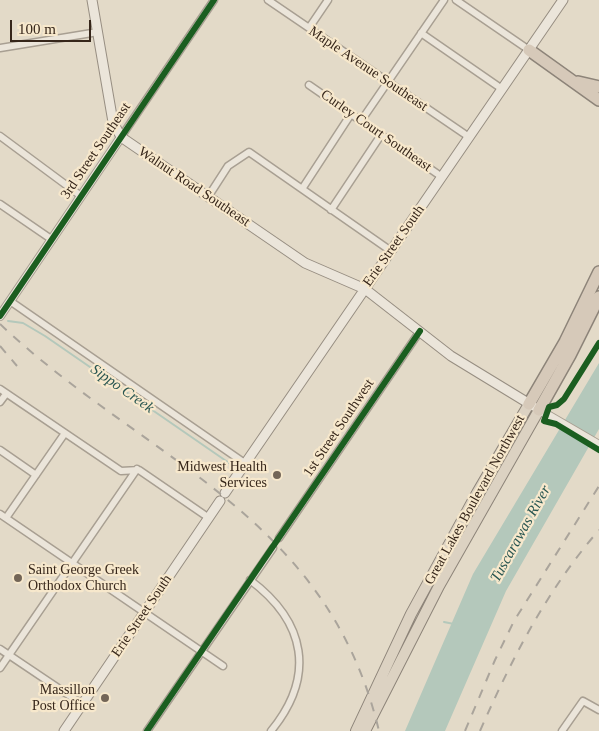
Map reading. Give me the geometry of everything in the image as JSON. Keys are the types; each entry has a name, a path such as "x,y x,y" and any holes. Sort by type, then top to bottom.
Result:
{"highway":[{"path":"529,50 574,80 585,85 599,87"},
{"path":"529,50 599,100"},
{"name":"Great Lakes Boulevard Northwest","path":"365,731 534,407 599,272"},
{"name":"Great Lakes Boulevard Northwest","path":"356,731 411,614 455,532 534,407 570,356 599,297"}],"main road":[{"path":"92,0 113,122 121,137"},
{"name":"Erie Street South","path":"226,493 563,0"},
{"name":"Walnut Road Southeast","path":"121,137 305,263 324,273 365,289 452,356 534,407"},
{"name":"Erie Street South","path":"64,731 220,501"}],"street":[{"name":"3rd Street Southeast","path":"0,316 214,0"},
{"path":"309,28 328,0"},
{"path":"361,121 444,0"},
{"path":"456,0 529,50"},
{"name":"Maple Avenue Southeast","path":"270,1 469,137"},
{"path":"0,48 98,32"},
{"path":"421,33 502,89"},
{"name":"Curley Court Southeast","path":"309,85 442,176"},
{"path":"302,189 351,114"},
{"path":"331,210 381,135"},
{"path":"0,136 81,196"},
{"path":"208,197 224,171 248,152 391,251"},
{"path":"0,204 51,239"},
{"path":"10,301 246,464"},
{"name":"1st Street Southwest","path":"279,538 420,331"},
{"path":"0,402 3,391 121,471 128,472 136,469"},
{"path":"534,407 599,445"},
{"path":"65,433 36,475 3,516 223,666"},
{"path":"0,450 36,475"},
{"path":"136,469 209,518"},
{"path":"0,668 136,469"},
{"path":"147,731 273,548"},
{"path":"250,580 269,595 285,614 296,636 299,661 297,685 291,701 271,731"},
{"path":"0,649 82,704"},
{"path":"562,731 583,701 599,710"}],"water":[{"name":"Tuscarawas River","path":"599,363 599,429 506,591 445,731 405,731 473,574"}],"waterway":[{"name":"Sippo Creek","path":"8,321 23,323 45,336 232,465"},
{"name":"Sippo Creek","path":"444,622 454,624"}],"railway":[{"path":"0,324 56,372 224,497 274,543 318,595 354,657 379,731"},
{"path":"0,346 17,366"},
{"path":"465,731 514,621 599,486"},
{"path":"480,731 505,677 532,626 563,576 599,530"}],"cycle path":[{"path":"0,316 214,0"},
{"path":"147,731 420,331"},
{"path":"599,343 564,399 557,405 549,407 544,421 556,424 599,450"}],"place":[{"name":"Midwest Health Services","path":"277,475"},
{"name":"Saint George Greek Orthodox Church","path":"18,578"},
{"name":"Massillon Post Office","path":"105,698"}]}
